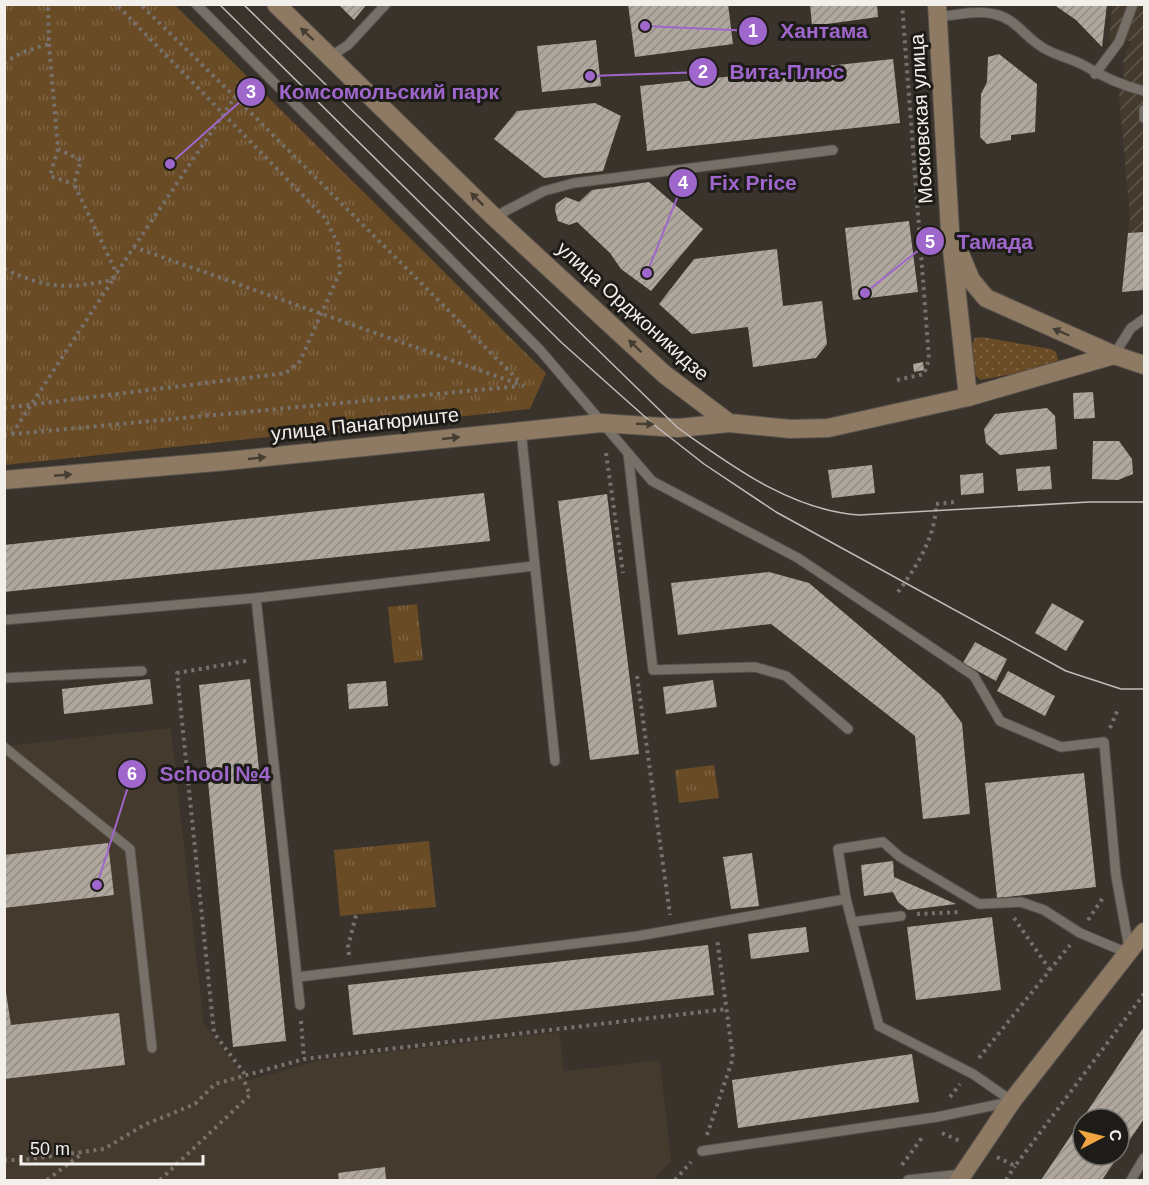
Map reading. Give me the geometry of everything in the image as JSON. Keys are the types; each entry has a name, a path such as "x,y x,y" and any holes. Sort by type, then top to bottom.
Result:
{"street":[{"name":"улица Орджоникидзе","path":"276,4 494,217 664,374 729,423"},
{"name":"Московская улица","path":"937,11 950,231 968,398"},
{"name":"Московская улица","path":"950,231 971,280 986,298 1114,355 1144,365"},
{"path":"729,423 791,429 828,429 968,398 1114,355"},
{"name":"улица Панагюриште","path":"4,480 227,461 601,423 678,428 729,423"},
{"path":"961,1177 1012,1101 1130,954 1144,932"}],"lane":[{"path":"196,4 540,350 601,423 616,435 652,481 798,558 974,676 1000,721 1061,747 1104,742 1116,876 1130,954"},
{"path":"331,56 348,45 386,4"},
{"path":"1095,74 1119,42 1133,4"},
{"path":"937,11 993,14 1016,23 1039,45 1061,58 1085,65 1095,74 1144,92"},
{"path":"1144,110 1144,118"},
{"path":"494,217 544,191 574,183 833,150"},
{"path":"1114,355 1131,328 1144,319"},
{"path":"521,430 555,761"},
{"path":"628,453 652,670 755,667 786,676 848,729"},
{"path":"4,620 256,598 534,566"},
{"path":"256,598 300,1009"},
{"path":"4,678 142,671"},
{"path":"4,747 130,849 152,1048"},
{"path":"1012,1101 968,1072 879,1026 846,899 838,849 883,842 900,857 979,904 1021,902 1044,910 1080,933 1130,954"},
{"path":"298,976 672,931 846,899"},
{"path":"852,922 901,916"},
{"path":"702,1151 937,1117 1012,1101"},
{"path":"1131,1180 1144,1158"},
{"path":"908,1180 961,1177"}],"path":[{"path":"48,4 58,149 50,176 74,183"},
{"path":"4,408 286,373 300,361 340,272 338,244 325,218 116,4"},
{"path":"140,4 524,386"},
{"path":"897,380 924,374 929,359 902,4"},
{"path":"4,63 23,52 49,44"},
{"path":"12,434 235,97"},
{"path":"58,149 81,160 74,183 117,274"},
{"path":"134,247 524,386"},
{"path":"4,269 37,284 64,286 112,280"},
{"path":"4,435 524,386"},
{"path":"898,592 922,554 936,524 936,504 955,502"},
{"path":"160,1180 250,1095 245,1078 214,1033 177,673 263,658"},
{"path":"647,748 672,931"},
{"path":"937,1117 968,1072 1080,933 1116,876"},
{"path":"1009,909 1050,970"},
{"path":"901,916 968,912"},
{"path":"351,970 348,947 356,915"},
{"path":"675,1180 702,1151 733,1058 715,923"},
{"path":"300,1009 304,1059"},
{"path":"4,1160 66,1156 86,1150 104,1149 144,1125 195,1104 215,1084 245,1078 304,1059 727,1009"},
{"path":"47,1180 86,1150"},
{"path":"1006,1180 1015,1166"}],"shaded area":[{"path":"1112,5 1144,5 1144,290 1122,292 1130,218 1119,94 1124,77 1123,61 1131,41 1109,41"},
{"path":"171,728 204,1024 247,1081 320,1060 559,1032 564,1071 660,1060 671,1161 653,1180 5,1180 4,746"}],"green space":[{"path":"4,5 175,5 546,373 530,409 5,465"},
{"path":"982,337 1051,349 1056,352 1058,360 1050,367 980,380 974,372 971,354 975,338"},
{"path":"417,604 423,660 394,663 388,607"},
{"path":"714,765 719,798 679,803 675,770"},
{"path":"429,841 436,907 340,916 334,850"}],"building":[{"path":"338,4 367,4 354,20"},
{"path":"628,4 728,4 733,44 635,57"},
{"path":"810,4 877,4 878,17 812,26"},
{"path":"1053,4 1107,4 1102,47 1076,20"},
{"path":"596,40 601,86 542,92 537,46"},
{"path":"999,54 1037,84 1035,132 1011,135 1011,140 987,144 980,137 981,94 987,82 988,57"},
{"path":"893,59 900,123 647,151 640,86"},
{"path":"595,103 621,116 603,171 544,178 494,139 517,111"},
{"path":"649,182 703,229 651,291 621,269 610,253 577,222 569,225 558,221 555,210 556,204 566,197 579,202 592,190"},
{"path":"909,221 918,292 853,300 845,228"},
{"path":"1144,232 1144,290 1122,292 1128,233"},
{"path":"777,249 783,306 822,301 827,344 816,358 753,367 748,327 692,334 659,304 694,259"},
{"path":"923,362 924,370 914,372 913,364"},
{"path":"1093,392 1095,418 1074,419 1073,393"},
{"path":"1047,408 1055,416 1057,449 1000,455 986,443 984,429 995,414"},
{"path":"1093,441 1119,441 1132,459 1133,474 1118,480 1092,479"},
{"path":"872,465 875,493 832,498 828,470"},
{"path":"1050,466 1052,489 1018,491 1016,469"},
{"path":"983,473 984,493 961,495 960,475"},
{"path":"484,493 490,541 4,592 4,545"},
{"path":"607,494 639,754 590,760 558,501"},
{"path":"769,572 809,583 941,695 962,723 970,814 923,819 915,736 771,624 678,635 671,583"},
{"path":"1052,603 1084,621 1066,651 1035,633"},
{"path":"975,642 1007,659 996,681 963,663"},
{"path":"1008,671 1055,696 1045,716 997,691"},
{"path":"150,679 153,704 64,714 62,689"},
{"path":"250,679 286,1041 233,1047 199,685"},
{"path":"713,680 717,707 666,714 663,687"},
{"path":"386,681 388,706 349,709 347,684"},
{"path":"1084,773 1096,887 997,898 985,783"},
{"path":"108,843 114,895 4,908 4,855"},
{"path":"752,853 759,906 731,909 723,857"},
{"path":"893,861 894,877 956,904 908,910 898,902 893,892 864,896 861,865"},
{"path":"992,917 1001,990 916,1000 907,927"},
{"path":"806,927 809,952 751,959 748,934"},
{"path":"708,945 714,995 353,1035 348,985"},
{"path":"4,979 11,1025 119,1013 125,1065 4,1079"},
{"path":"1144,1027 1144,1119 1131,1138 1131,1107 1090,1107"},
{"path":"912,1054 919,1102 738,1128 732,1080"},
{"path":"1071,1135 1071,1167 1111,1167 1102,1180 1041,1180"},
{"path":"385,1167 386,1180 339,1180 338,1173"}],"tram line":[{"path":"219,4 562,343 653,424 704,464 776,512 1066,671 1121,689 1144,689"},
{"path":"243,4 678,428 763,484 809,505 859,515 1089,502 1144,502"}],"place":[{"name":"Хантама","path":"645,26"},
{"name":"Вита-Плюс","path":"590,76"},
{"name":"Комсомольский парк","path":"170,164"},
{"name":"Fix Price","path":"647,273"},
{"name":"Тамада","path":"865,293"},
{"name":"School №4","path":"97,885"}]}
